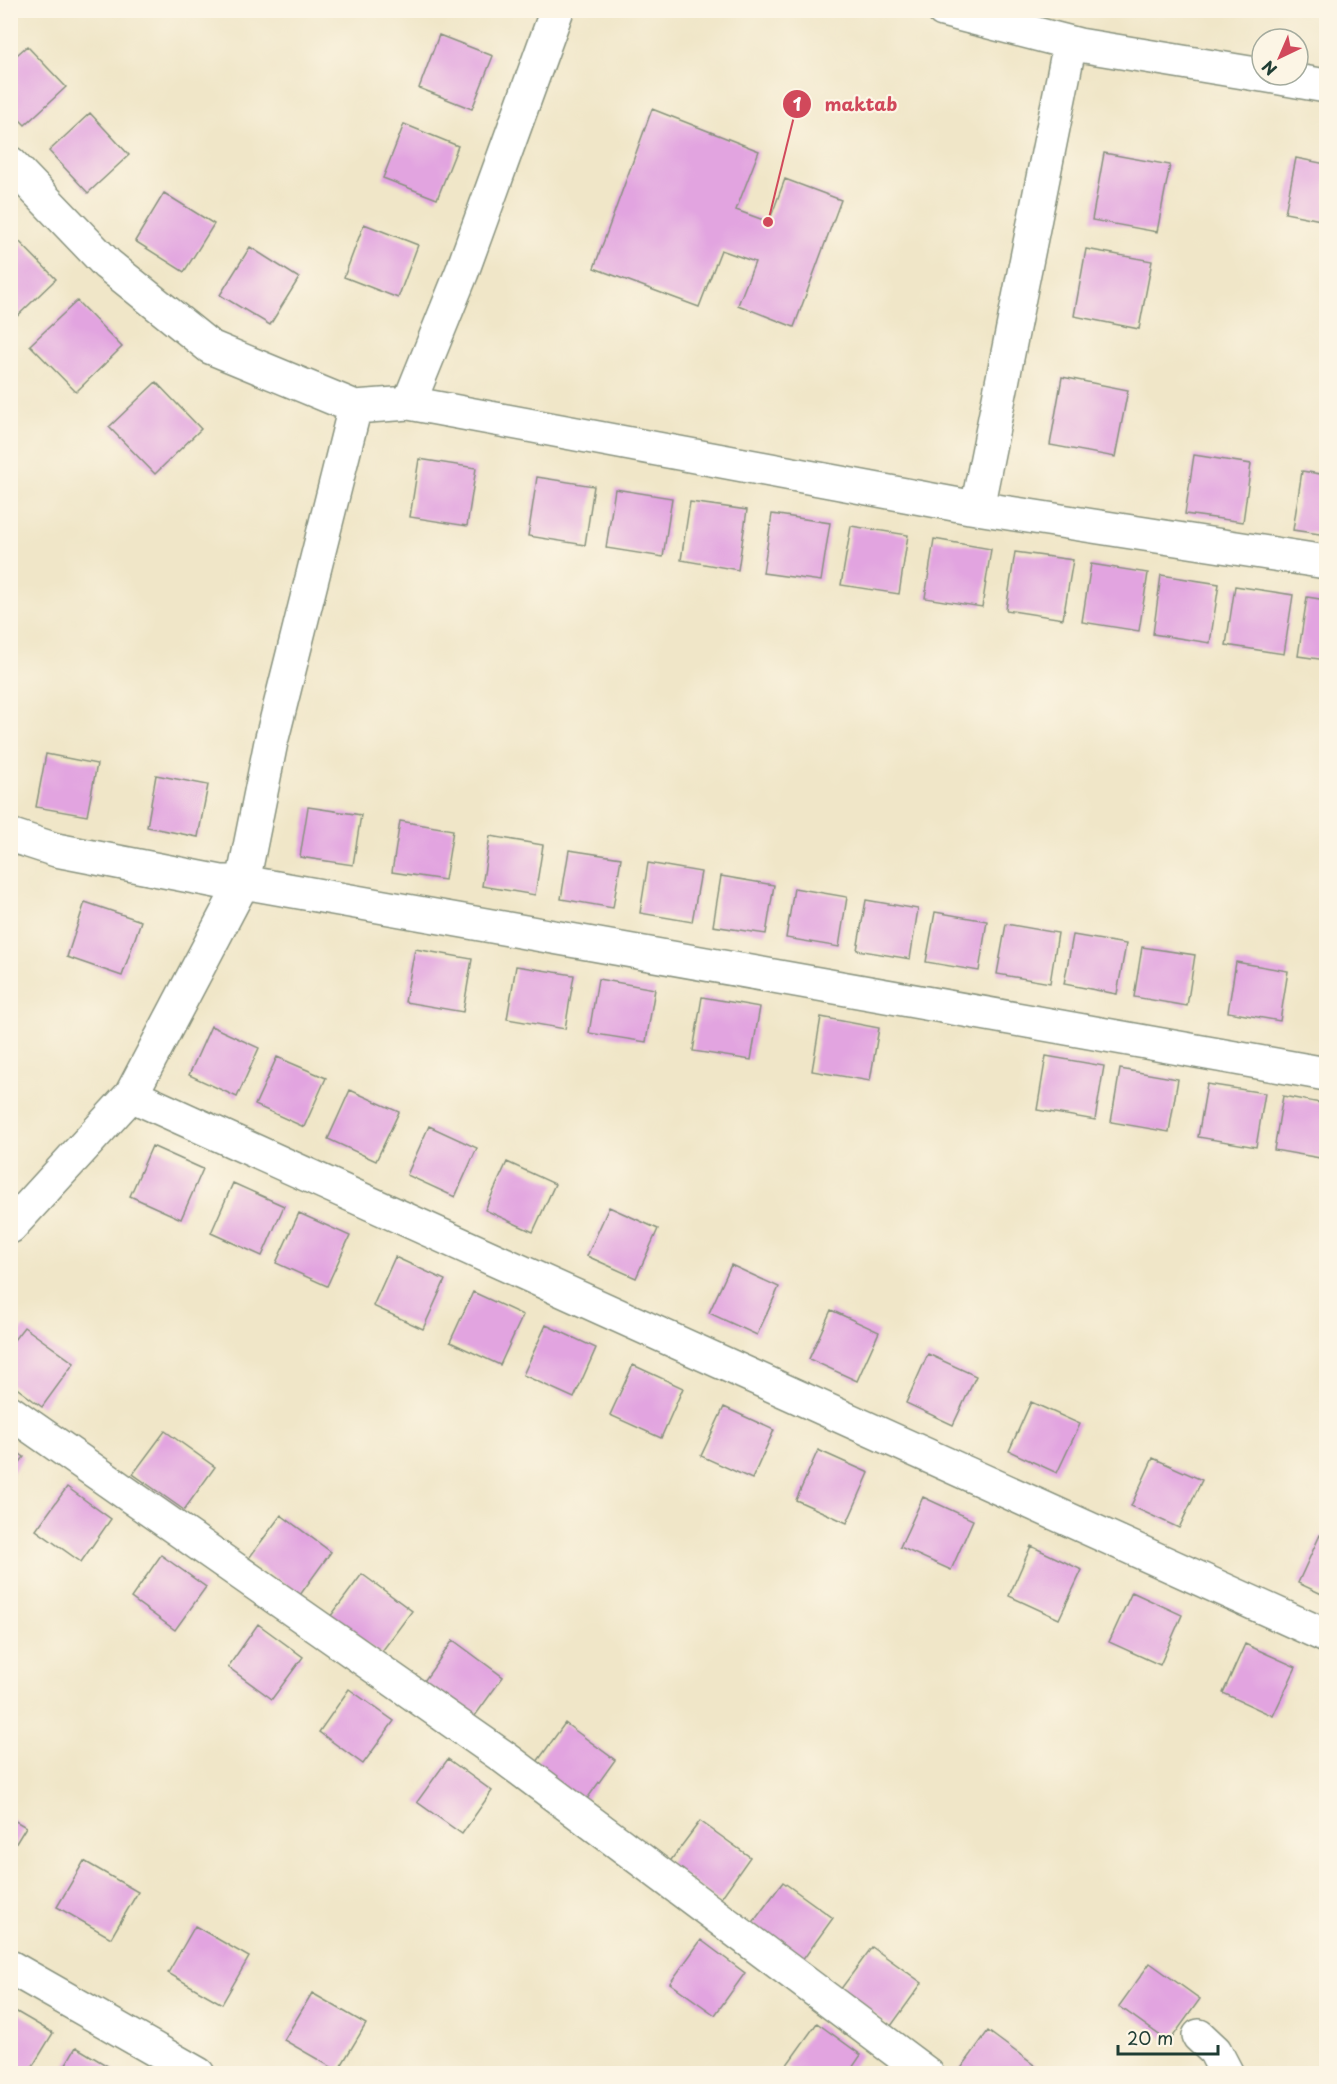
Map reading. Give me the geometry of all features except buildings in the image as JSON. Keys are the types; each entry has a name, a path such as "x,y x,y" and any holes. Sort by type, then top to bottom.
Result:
{"lane":[{"path":"409,404 462,272 557,10"},
{"path":"943,10 1070,43 1250,73"},
{"path":"977,508 1070,43"},
{"path":"1310,83 1326,86"},
{"path":"10,163 107,264 210,347 355,407 409,404 977,508 1326,562"},
{"path":"10,1227 131,1095 243,882 274,730 355,407"},
{"path":"10,835 67,853 221,882 243,882 1326,1074"},
{"path":"131,1095 1326,1636"},
{"path":"10,1412 505,1758 927,2073"},
{"path":"10,1967 198,2073"},
{"path":"1199,2036 1215,2050 1227,2073"}],"place":[{"name":"maktab","path":"768,222"}]}
